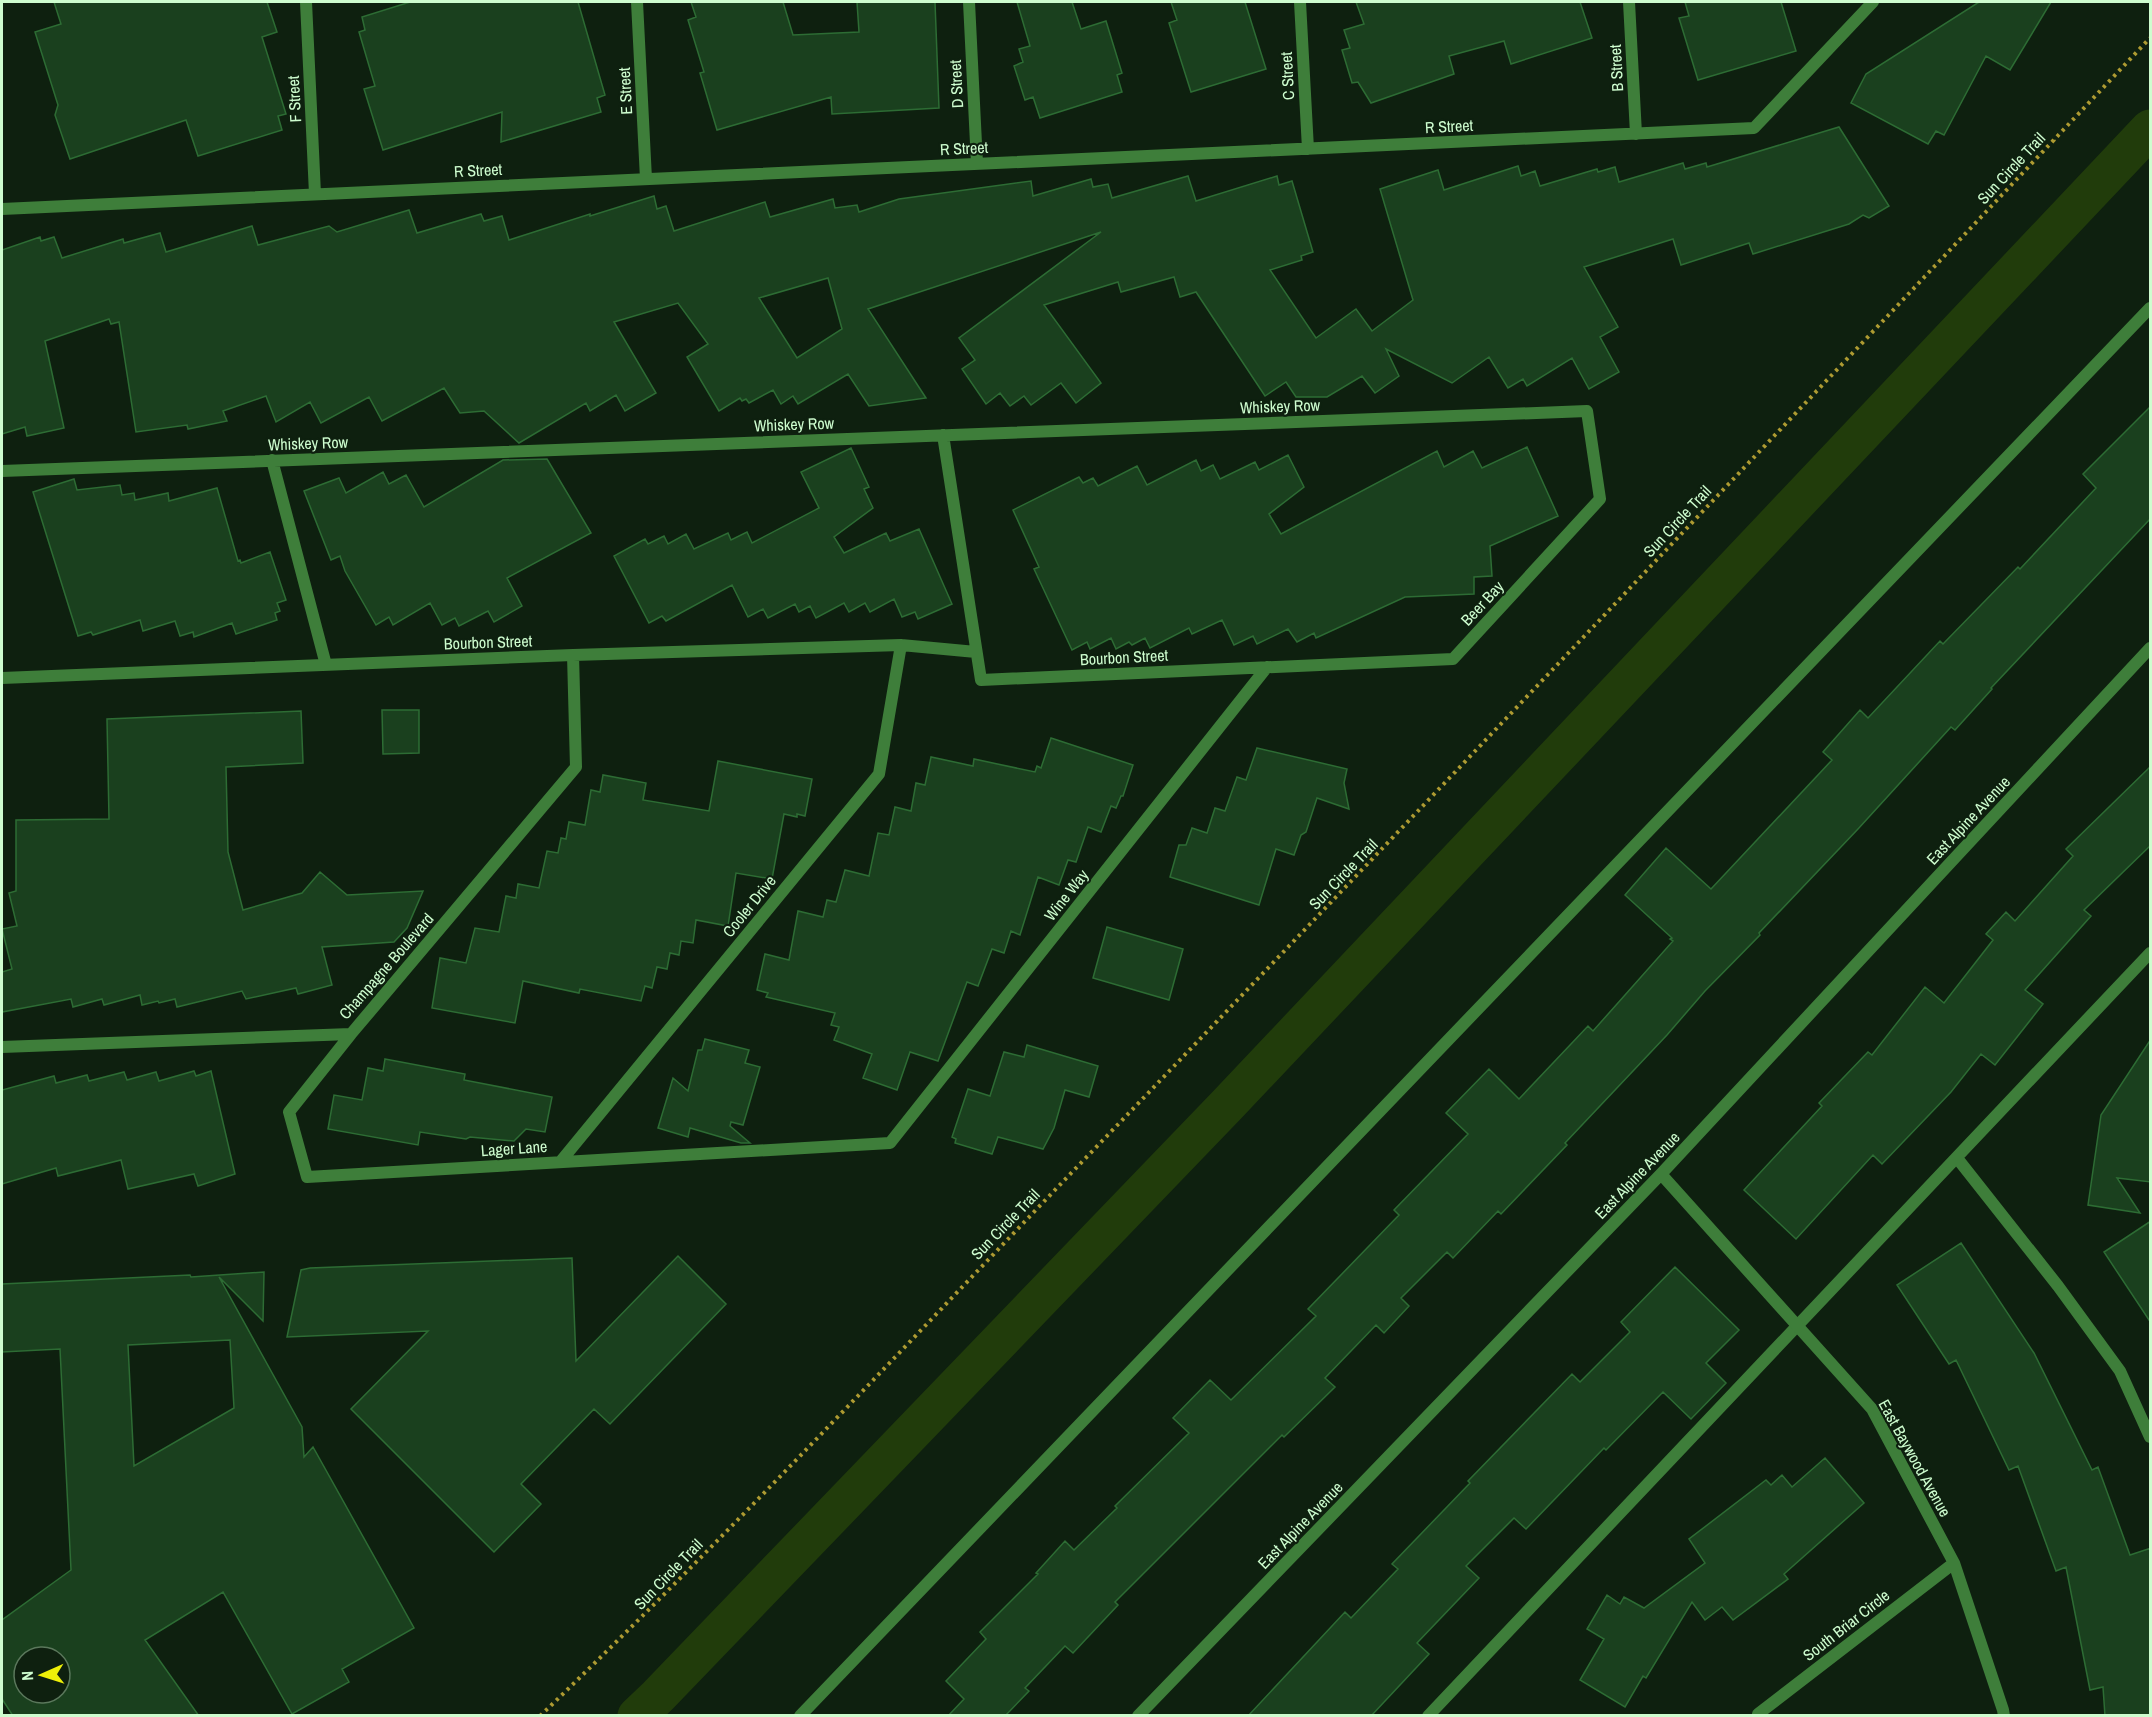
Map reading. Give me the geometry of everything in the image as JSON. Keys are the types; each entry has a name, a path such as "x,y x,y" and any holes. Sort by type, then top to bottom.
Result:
{"street":[{"name":"F Street","path":"306,2 315,194"},
{"name":"E Street","path":"637,2 646,179"},
{"name":"D Street","path":"969,2 977,164"},
{"name":"C Street","path":"1300,2 1308,149"},
{"name":"B Street","path":"1629,2 1636,134"},
{"name":"R Street","path":"2,209 1754,128 1873,2"},
{"path":"800,1716 2151,308"},
{"name":"Whiskey Row","path":"2,471 1587,411"},
{"name":"Beer Bay","path":"1268,667 1453,659 1600,499 1587,411"},
{"path":"943,435 976,652"},
{"path":"272,460 326,665"},
{"name":"Bourbon Street","path":"2,678 573,655 901,645 976,652 981,680 1268,667"},
{"name":"Cooler Drive","path":"561,1161 879,774 901,645"},
{"name":"East Alpine Avenue","path":"1138,1716 1661,1174 2151,648"},
{"name":"Champagne Boulevard","path":"2,1047 351,1034 576,767 573,655"},
{"name":"Wine Way","path":"890,1143 1268,667"},
{"path":"1428,1716 2151,953"},
{"name":"Lager Lane","path":"351,1034 289,1112 307,1177 890,1143"},
{"path":"1957,1158 2058,1286 2120,1371 2151,1437"},
{"name":"East Baywood Avenue","path":"1661,1174 1872,1409 1954,1563 2004,1716"},
{"name":"South Briar Circle","path":"1758,1714 1954,1563"}],"path":[{"name":"Sun Circle Trail","path":"540,1716 638,1622 751,1506 1395,837 2151,38"}],"building":[{"path":"54,2 267,2 277,32 262,37 286,114 278,116 282,130 198,156 186,120 70,159 55,115 58,105 35,32 61,24"},
{"path":"410,2 578,2 605,95 597,98 601,112 501,142 502,112 383,150 364,89 375,86 359,32 365,30 362,17"},
{"path":"691,2 783,2 793,35 859,32 857,2 935,2 939,108 832,114 831,97 717,130 700,73 704,72 688,20 696,17"},
{"path":"1017,2 1072,2 1081,29 1106,21 1122,73 1117,75 1122,92 1040,118 1033,97 1025,100 1014,66 1023,62 1019,49 1030,46"},
{"path":"1171,2 1245,2 1266,69 1191,92 1169,23 1177,20"},
{"path":"1356,2 1580,2 1592,38 1511,64 1504,41 1449,56 1454,74 1371,103 1358,82 1352,83 1342,50 1350,48 1344,30 1364,24"},
{"path":"1685,2 1781,2 1796,51 1698,80 1679,18 1689,16"},
{"path":"1979,2 2051,2 2010,70 1986,56 1944,135 1936,131 1928,144 1851,103 1866,74"},
{"path":"1839,127 1889,206 1869,218 1863,215 1849,224 1753,254 1749,243 1681,265 1673,239 1584,267 1618,327 1600,337 1619,372 1589,389 1572,358 1527,386 1523,379 1508,388 1489,357 1452,383 1386,349 1399,376 1375,393 1362,376 1327,397 1296,397 1286,382 1265,396 1196,292 1180,297 1174,277 1121,292 1118,282 1044,305 1101,383 1076,403 1061,383 1031,405 1024,396 1010,406 1000,393 986,404 962,369 975,360 959,338 1101,232 868,309 926,398 869,406 848,374 798,404 793,396 781,404 773,390 749,403 746,399 742,401 740,398 719,411 687,357 708,344 678,303 614,322 656,393 625,411 616,395 590,411 586,403 519,443 484,411 460,413 444,388 382,421 369,397 321,423 310,402 276,422 266,396 223,411 227,421 188,429 187,425 136,432 119,322 111,324 109,319 45,341 64,428 27,436 25,427 2,434 2,250 40,237 41,241 54,237 62,258 123,239 124,243 160,233 166,252 252,226 258,245 329,226 337,232 409,210 417,233 481,214 484,221 502,216 509,240 654,196 657,209 666,206 674,231 765,202 770,217 833,199 835,208 857,205 859,212 899,199 1031,181 1033,196 1091,179 1093,187 1108,184 1112,198 1188,176 1196,201 1277,176 1279,185 1292,181 1313,252 1301,256 1302,260 1270,270 1316,338 1356,309 1372,331 1413,300 1380,189 1438,170 1444,190 1518,166 1521,176 1535,171 1540,186 1597,169 1598,172 1615,167 1619,182 1683,163 1685,169 1706,163 1707,167","holes":["828,278 842,329 797,358 759,298"]},
{"path":"2151,406 2151,518 1991,688 1955,730 1951,727 1759,933 1760,935 1705,991 1667,1035 1565,1143 1567,1145 1501,1214 1498,1211 1453,1258 1447,1252 1401,1298 1409,1306 1384,1333 1376,1325 1325,1378 1335,1387 1284,1437 1282,1435 1115,1602 1118,1605 1073,1653 1065,1646 1025,1688 1029,1691 1005,1716 948,1716 964,1699 946,1681 986,1639 980,1632 1038,1574 1036,1573 1065,1541 1074,1550 1189,1433 1173,1418 1210,1380 1231,1400 1316,1316 1308,1309 1399,1215 1394,1210 1468,1134 1446,1113 1489,1069 1519,1099 1588,1026 1593,1031 1673,941 1625,895 1666,848 1711,889 1832,760 1823,752 1860,710 1868,718 1940,641 1943,644 2018,567 2020,569 2096,488 2083,474"},
{"path":"1527,447 1558,516 1490,546 1492,576 1474,577 1474,594 1405,597 1316,638 1314,633 1297,642 1288,629 1257,644 1253,636 1234,645 1222,620 1192,634 1189,628 1150,648 1145,638 1132,645 1129,642 1116,649 1111,638 1090,649 1087,642 1072,650 1034,569 1039,567 1013,510 1079,477 1083,483 1093,478 1098,486 1137,466 1147,485 1196,460 1201,471 1213,465 1220,479 1255,462 1259,470 1288,455 1304,487 1269,514 1281,534 1437,451 1444,467 1473,451 1482,468"},
{"path":"851,448 869,487 864,489 873,508 834,537 844,553 886,533 890,541 919,529 952,604 918,619 915,612 902,617 894,599 870,612 865,603 849,612 844,603 816,618 810,606 799,612 795,604 768,618 763,609 748,617 732,585 666,621 662,616 649,623 614,556 645,539 648,544 664,536 668,544 686,534 694,549 728,533 731,540 747,532 752,543 819,508 801,472"},
{"path":"547,459 591,533 507,578 522,606 494,622 488,611 459,626 455,618 442,625 430,603 393,625 389,617 376,625 345,571 340,556 331,560 304,491 339,478 346,493 383,472 389,484 406,475 424,507 503,460"},
{"path":"74,479 77,490 120,485 122,495 134,493 135,500 168,493 169,501 217,488 238,561 240,560 241,563 270,552 286,600 277,603 280,611 275,613 277,620 236,634 232,623 194,637 193,632 180,636 175,621 143,631 140,620 93,635 91,632 78,636 33,492"},
{"path":"382,710 419,710 419,753 383,754"},
{"path":"301,711 303,763 226,767 228,852 243,910 302,893 320,872 347,895 423,891 407,928 394,942 322,947 332,985 298,994 296,988 246,999 242,991 177,1007 175,999 142,1005 140,995 104,1005 102,999 73,1007 71,999 2,1012 2,972 12,969 2,929 17,926 9,893 16,891 16,820 109,819 107,719"},
{"path":"1051,738 1133,765 1123,796 1116,808 1111,806 1101,832 1088,827 1076,862 1068,860 1059,885 1038,877 1020,935 1011,931 1004,953 992,949 978,986 967,982 938,1061 910,1052 897,1090 863,1078 872,1054 834,1040 839,1027 831,1025 835,1013 766,997 768,993 757,990 765,954 789,960 798,911 823,917 827,900 836,902 845,870 869,876 878,833 889,835 895,807 911,811 916,783 925,785 931,757 973,766 974,759 1035,772 1037,766 1041,768"},
{"path":"1257,748 1347,769 1344,783 1349,809 1317,798 1306,832 1301,835 1294,855 1276,849 1259,905 1170,877 1179,845 1186,845 1192,828 1207,833 1215,808 1225,811 1237,777 1246,780"},
{"path":"718,761 812,779 805,816 784,814 772,879 736,873 728,926 696,920 693,943 681,941 679,955 670,953 667,969 657,967 652,988 645,986 641,1001 580,989 579,993 523,981 515,1023 432,1008 440,958 466,963 475,928 499,932 506,896 516,898 518,884 539,888 547,851 558,853 561,838 566,839 569,822 585,825 591,790 600,792 603,775 646,783 643,800 709,811"},
{"path":"2151,766 2151,845 2084,910 2091,916 2025,990 2043,1004 1995,1065 1981,1054 1951,1092 1882,1164 1873,1155 1796,1239 1744,1190 1822,1106 1819,1103 1868,1052 1872,1055 1925,987 1944,1003 1993,940 1986,934 2006,912 2015,921 2073,856 2066,849"},
{"path":"1107,927 1183,949 1169,1000 1093,978"},
{"path":"705,1039 749,1050 745,1063 760,1067 743,1125 731,1122 730,1126 750,1143 741,1143 690,1128 688,1137 658,1128 673,1078 688,1091 698,1050 702,1050"},
{"path":"2151,1039 2151,1182 2117,1178 2140,1213 2088,1205 2101,1115"},
{"path":"1027,1045 1098,1066 1089,1097 1065,1090 1054,1128 1043,1149 998,1137 992,1154 955,1143 956,1139 952,1137 968,1089 990,1096 1004,1052 1024,1057"},
{"path":"385,1059 465,1074 464,1080 552,1097 545,1132 526,1129 514,1141 470,1137 466,1139 420,1132 418,1145 328,1129 334,1095 362,1100 368,1068 383,1071"},
{"path":"194,1071 196,1076 211,1071 235,1174 198,1186 194,1174 128,1189 121,1160 58,1176 56,1168 2,1184 2,1090 54,1076 56,1083 87,1075 89,1081 124,1072 127,1080 156,1072 159,1081"},
{"path":"2151,1221 2151,1323 2104,1252"},
{"path":"1961,1243 2034,1353 2092,1470 2098,1467 2130,1555 2151,1548 2151,1716 2105,1716 2103,1687 2090,1690 2066,1567 2056,1571 2018,1466 2009,1470 1956,1360 1949,1364 1897,1285"},
{"path":"678,1256 726,1304 610,1424 594,1409 521,1484 541,1504 494,1552 351,1409 428,1331 287,1337 301,1270 572,1258 576,1361"},
{"path":"1675,1267 1739,1330 1706,1363 1726,1383 1691,1419 1663,1392 1606,1450 1604,1448 1526,1529 1514,1518 1466,1566 1479,1578 1417,1643 1429,1654 1371,1716 1248,1716 1345,1612 1351,1618 1398,1569 1392,1564 1470,1483 1468,1481 1572,1374 1580,1382 1630,1332 1621,1322"},
{"path":"264,1272 263,1321 219,1277 302,1427 304,1457 313,1447 414,1628 342,1669 349,1682 292,1714 223,1592 145,1640 199,1716 13,1716 2,1699 2,1620 71,1570 60,1349 2,1352 2,1284 190,1275 191,1277","holes":["230,1340 234,1408 134,1466 128,1345"]},
{"path":"1825,1458 1864,1503 1784,1574 1788,1579 1733,1620 1722,1607 1705,1620 1692,1602 1646,1678 1643,1676 1625,1707 1580,1680 1604,1639 1587,1629 1607,1595 1620,1604 1624,1597 1644,1608 1705,1563 1689,1539 1766,1480 1771,1485 1782,1475 1792,1487"}],"waterway":[{"path":"637,1716 1227,1105 2150,129"}]}
